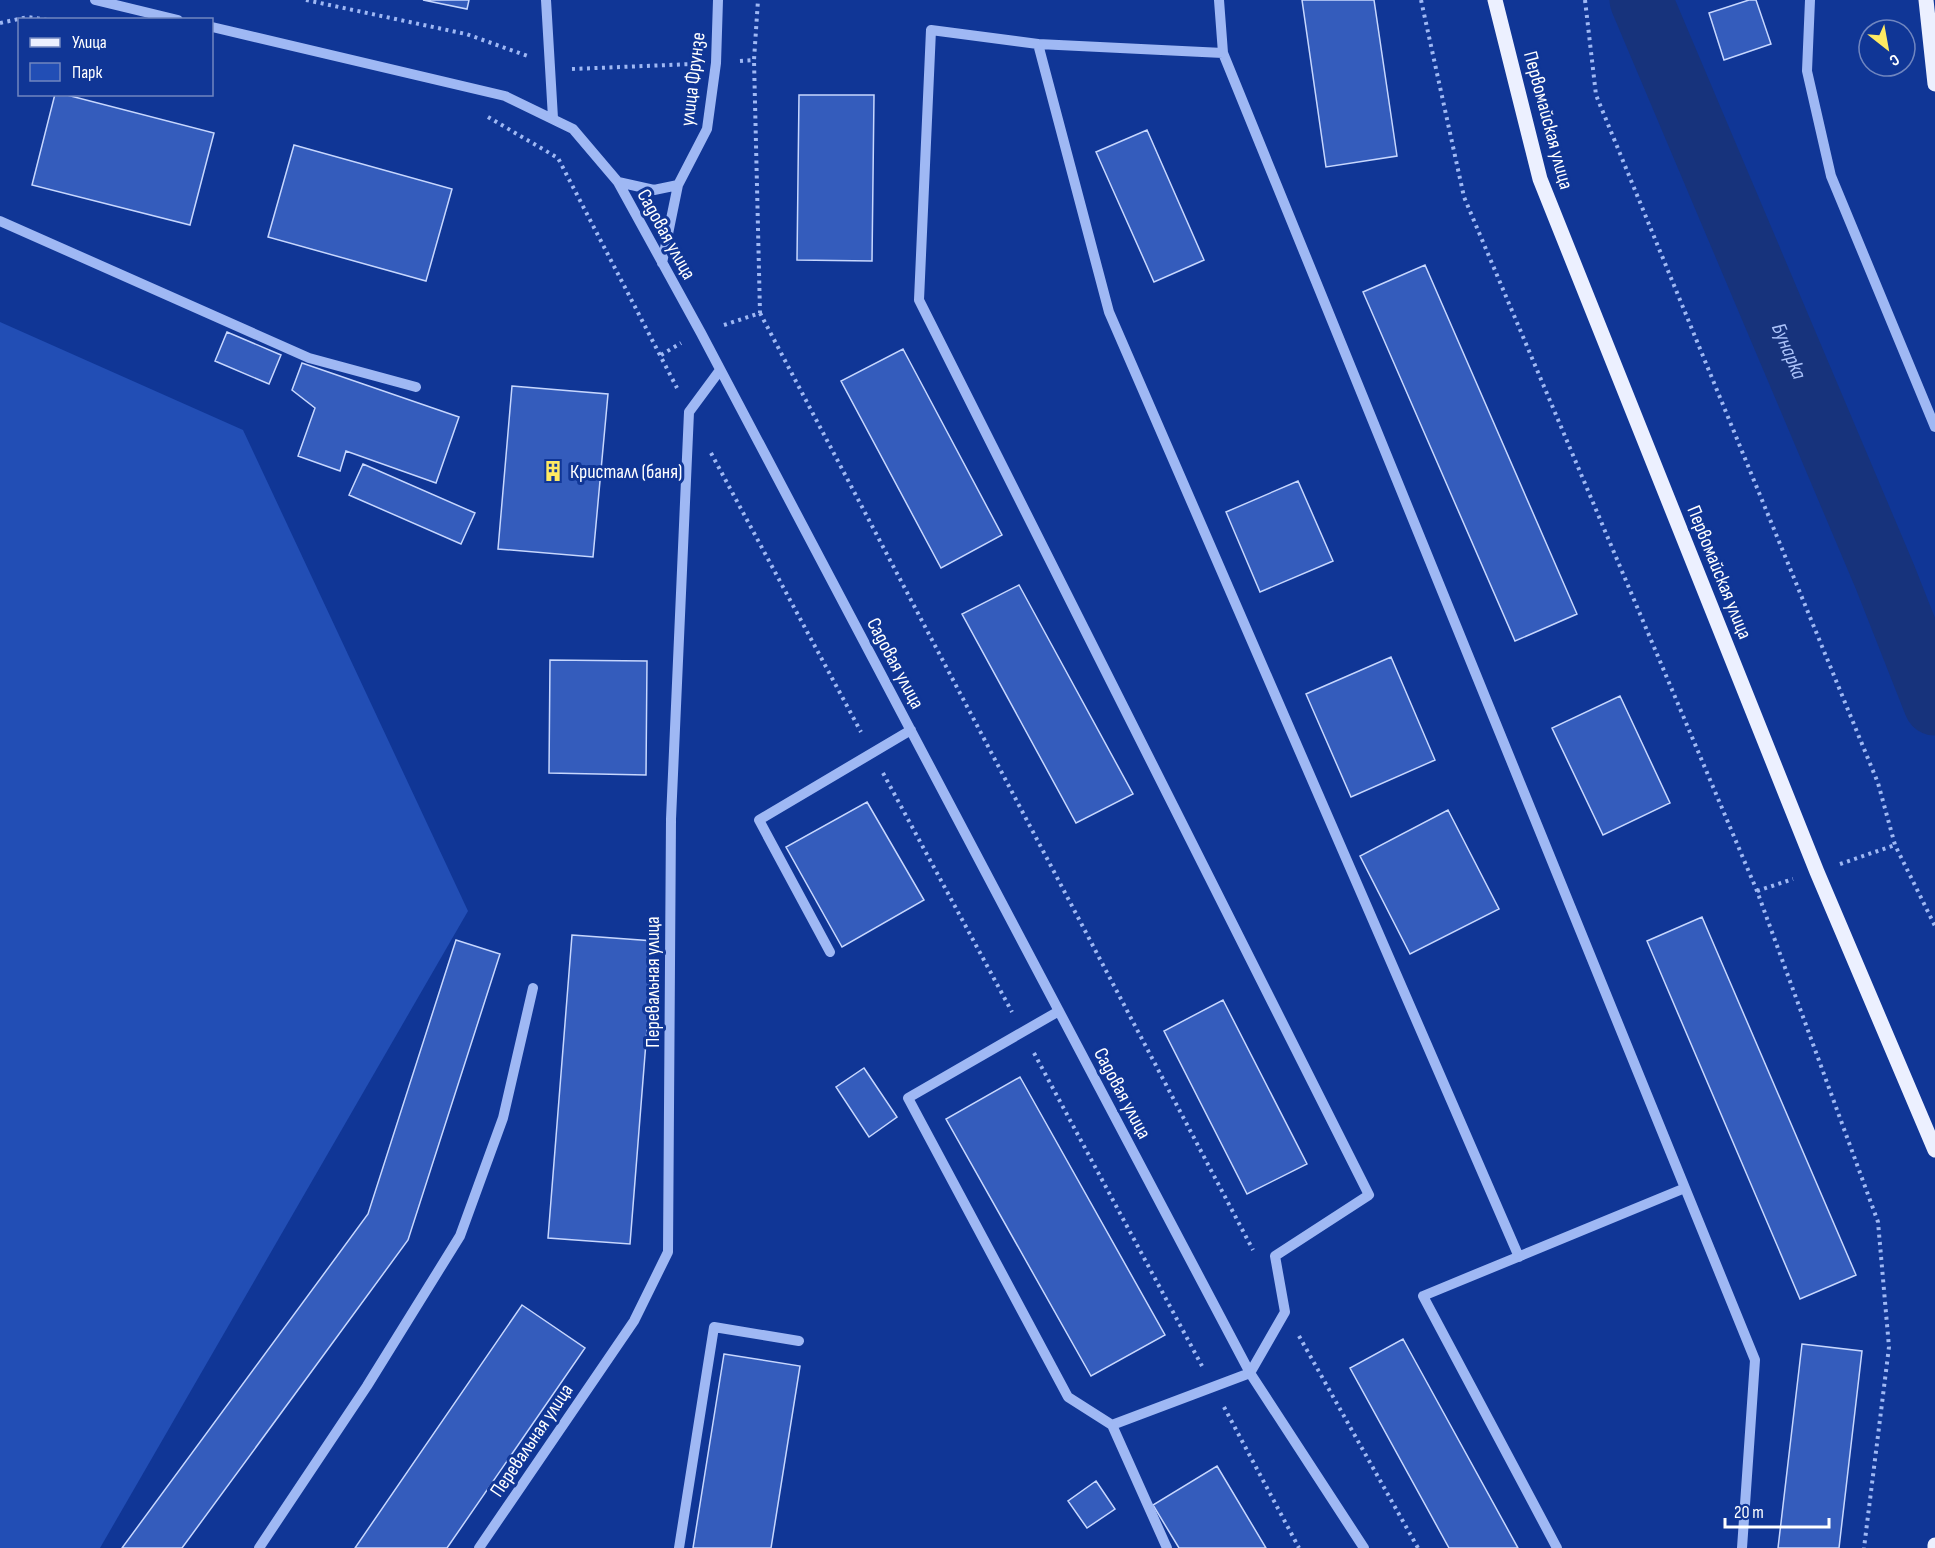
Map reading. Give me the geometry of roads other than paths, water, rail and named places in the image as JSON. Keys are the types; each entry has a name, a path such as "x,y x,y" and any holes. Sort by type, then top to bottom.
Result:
{"main road":[{"name":"Первомайская улица","path":"1495,0 1540,179 1813,861 1935,1150"},
{"path":"1929,8 1935,84"}],"street":[{"path":"95,0 170,18"},
{"path":"546,0 552,118"},
{"name":"улица Фрунзе","path":"662,263 678,185 707,129 716,63 718,0"},
{"path":"1219,0 1223,53 1755,1360 1742,1548"},
{"path":"1810,0 1807,71 1831,176 1935,426"},
{"name":"Садовая улица","path":"213,27 505,96 573,129 618,182 701,333 1250,1373 1364,1548"},
{"path":"1112,1425 1250,1373 1285,1312 1275,1257 1369,1195 919,300 931,30 1038,44 1223,53"},
{"path":"1038,44 1109,312 1519,1257"},
{"path":"618,182 654,190 678,185"},
{"path":"0,221 309,358 416,387"},
{"name":"Перевальная улица","path":"479,1548 634,1321 668,1252 671,819 689,412 720,370"},
{"path":"831,952 759,820 911,730"},
{"path":"259,1548 367,1386 460,1236 503,1118 533,988"},
{"path":"1059,1011 908,1098 1068,1397 1112,1425 1167,1548"},
{"path":"1557,1548 1423,1296 1685,1188"},
{"path":"679,1548 714,1327 799,1341"}],"waterway":[{"name":"Бунарка","path":"1641,0 1885,577 1935,704"}],"place":[{"name":"Кристалл (баня)","path":"553,471"}]}
